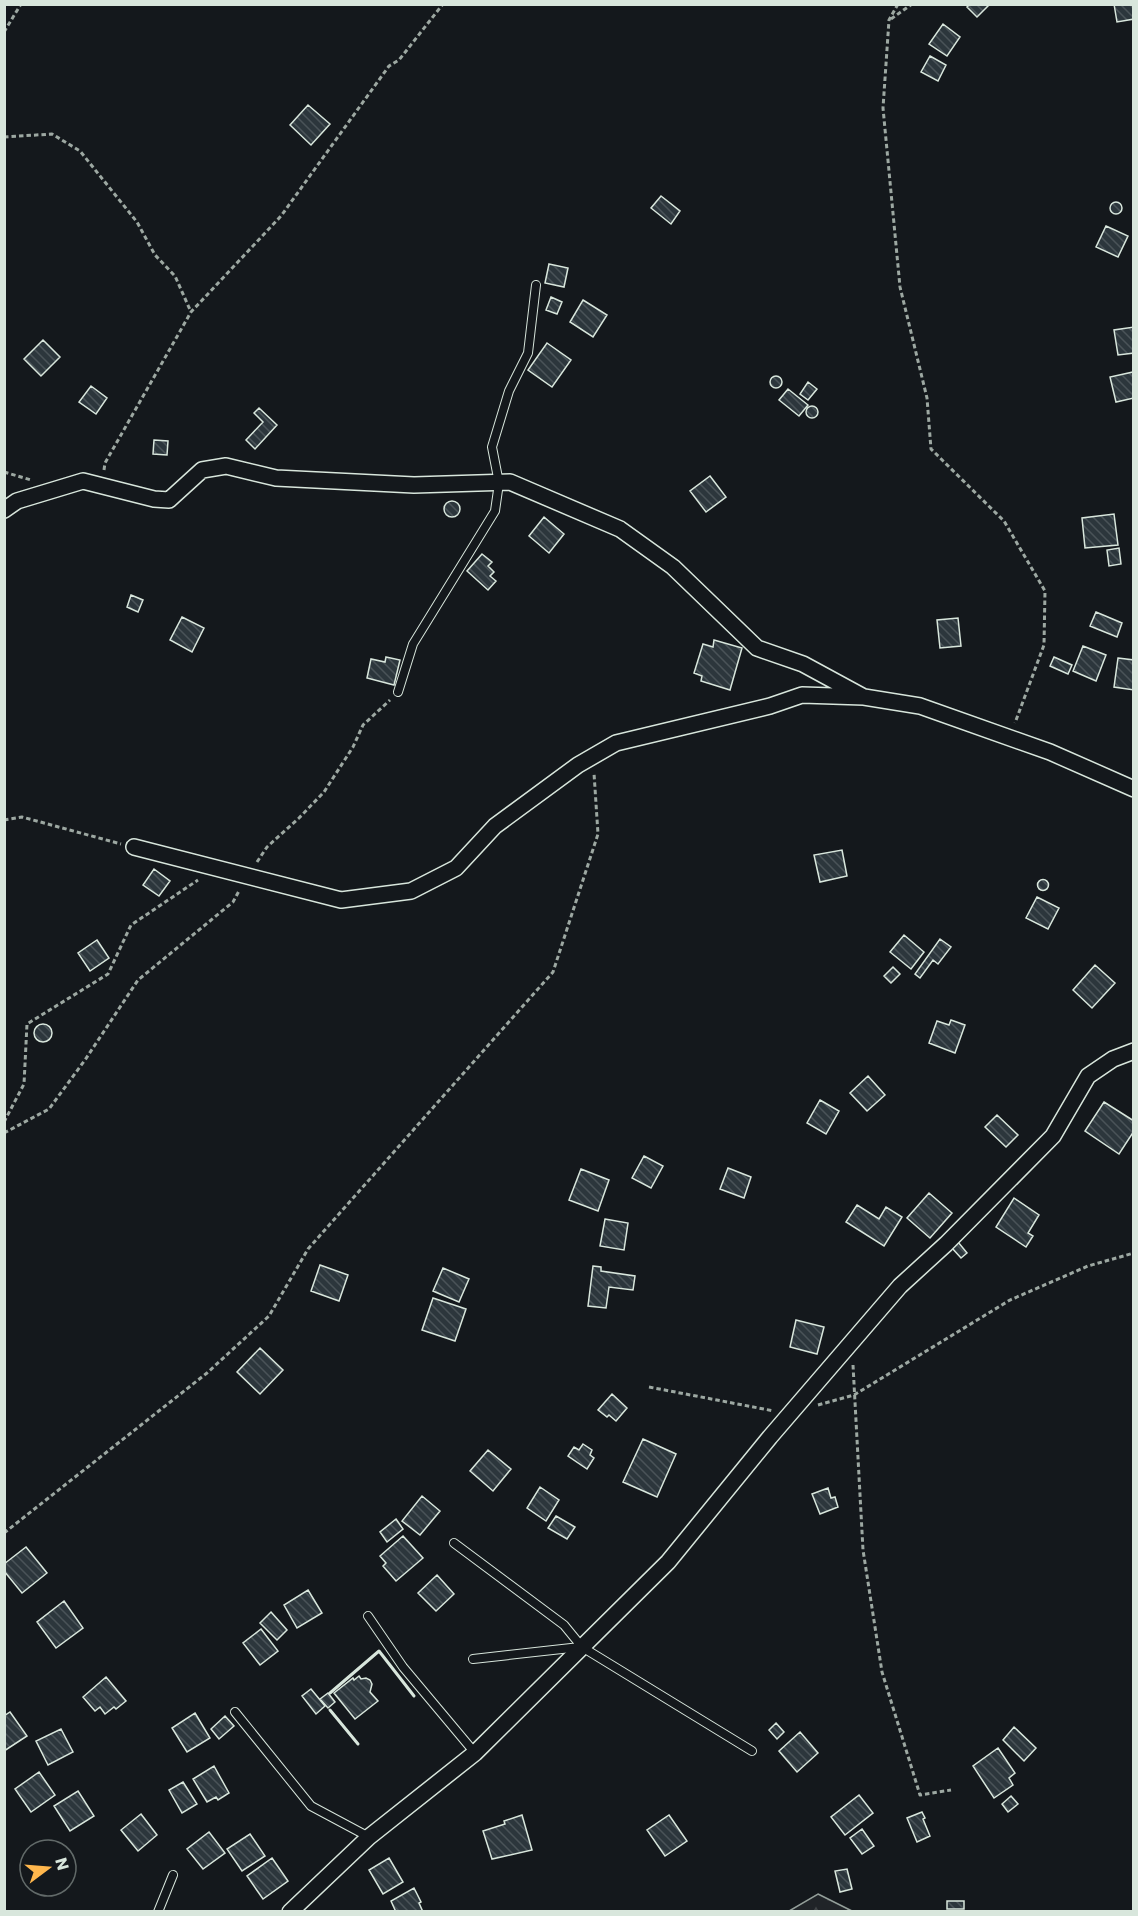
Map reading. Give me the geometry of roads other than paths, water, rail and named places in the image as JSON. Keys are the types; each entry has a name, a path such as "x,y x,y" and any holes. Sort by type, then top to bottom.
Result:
{"street":[{"path":"4,510 17,501 83,482 154,499 169,500 202,470 226,466 276,478 414,485 510,483 620,529 673,567 757,648 803,664 864,697"},
{"path":"134,847 341,900 411,891 456,868 495,826 578,765 616,743 770,706 802,695 864,697 921,706 1050,752 1134,789"},
{"path":"290,1911 369,1838 475,1753 668,1562 790,1414 900,1286 946,1244 1053,1136 1088,1076 1113,1059 1134,1051"}],"lane":[{"path":"398,692 413,644 495,511 499,483 492,447 509,391 528,353 536,285"},
{"path":"454,1543 564,1625 582,1647 752,1751"},
{"path":"368,1616 403,1667 475,1753"},
{"path":"473,1659 582,1647"},
{"path":"235,1712 311,1806 369,1838"},
{"path":"158,1911 173,1875"}]}
